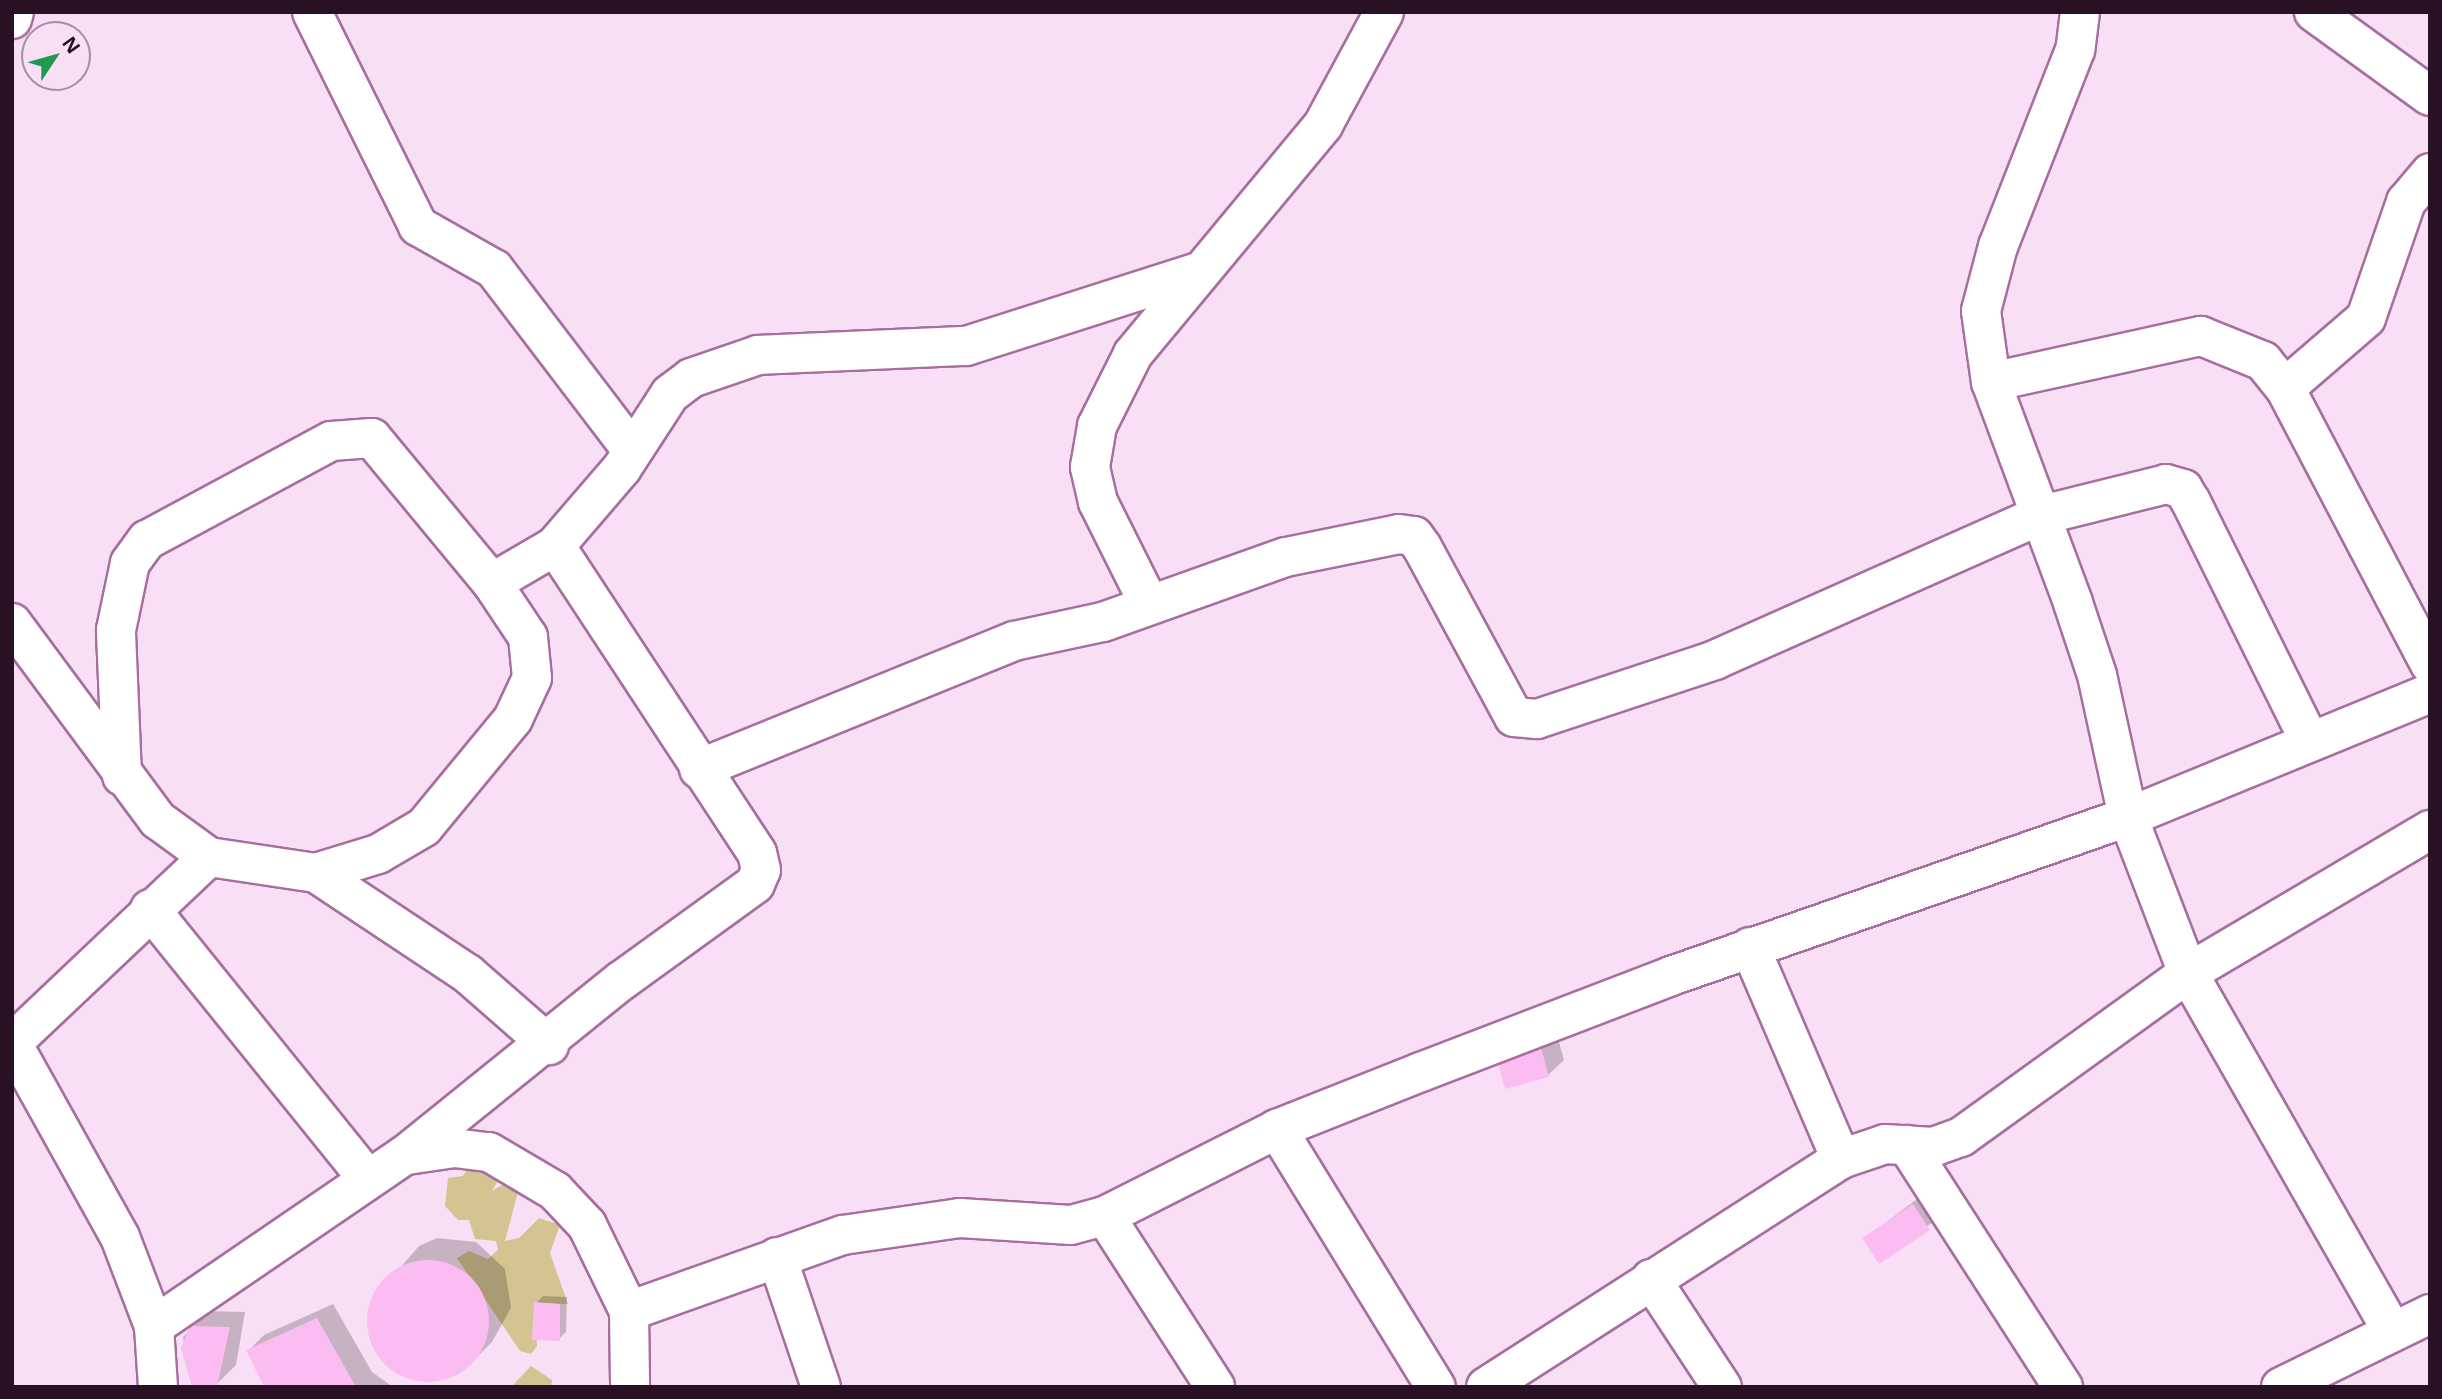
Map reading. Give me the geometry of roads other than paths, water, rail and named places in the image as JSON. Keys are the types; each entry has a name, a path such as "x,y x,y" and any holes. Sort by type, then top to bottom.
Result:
{"street":[{"path":"12,19 14,12"},
{"path":"312,12 418,226 494,269 632,450"},
{"path":"1148,603 1098,502 1090,467 1097,426 1127,366 1195,273 1323,125 1384,12"},
{"path":"2080,12 2075,50 1998,246 1981,311 1991,382 2097,675 2128,817 2188,974 2393,1332"},
{"path":"2314,12 2430,96"},
{"path":"2285,388 2366,318 2406,202 2430,173"},
{"path":"492,583 555,546 632,450 670,394 722,365 758,355 966,346 1195,273"},
{"path":"1991,382 2201,336 2263,361 2285,388 2430,664"},
{"path":"122,776 116,630 130,563 147,540 331,440 372,439 385,450 492,583 528,637 532,678 513,719 424,827 377,853 316,873"},
{"path":"699,769 939,666 1014,641 1103,622 1148,603 1321,548 1414,536 1514,717 1537,719 1715,660 2038,516 2166,484 2183,489 2309,740"},
{"path":"153,1326 367,1178 405,1155 549,1045 621,981 755,884 761,870 757,853 699,769 555,546"},
{"path":"12,623 122,776 158,820 209,857 316,873 468,974 549,1045"},
{"path":"629,1311 842,1235 960,1218 1071,1225 1105,1216 1277,1129 1751,947 2128,817 2430,692"},
{"path":"1486,1387 1841,1159 1885,1144 1933,1147 1961,1137 2188,974 2430,830"},
{"path":"158,1387 153,1326 120,1237 12,1043 150,909 209,857"},
{"path":"150,909 367,1178"},
{"path":"1751,947 1841,1159"},
{"path":"1277,1129 1436,1387"},
{"path":"1908,1145 2063,1387"},
{"path":"405,1155 454,1148 489,1152 520,1165 587,1224 629,1311 626,1385"},
{"path":"1105,1216 1215,1387"},
{"path":"777,1257 821,1387"},
{"path":"1651,1279 1722,1387"},
{"path":"2281,1387 2430,1314"}]}
